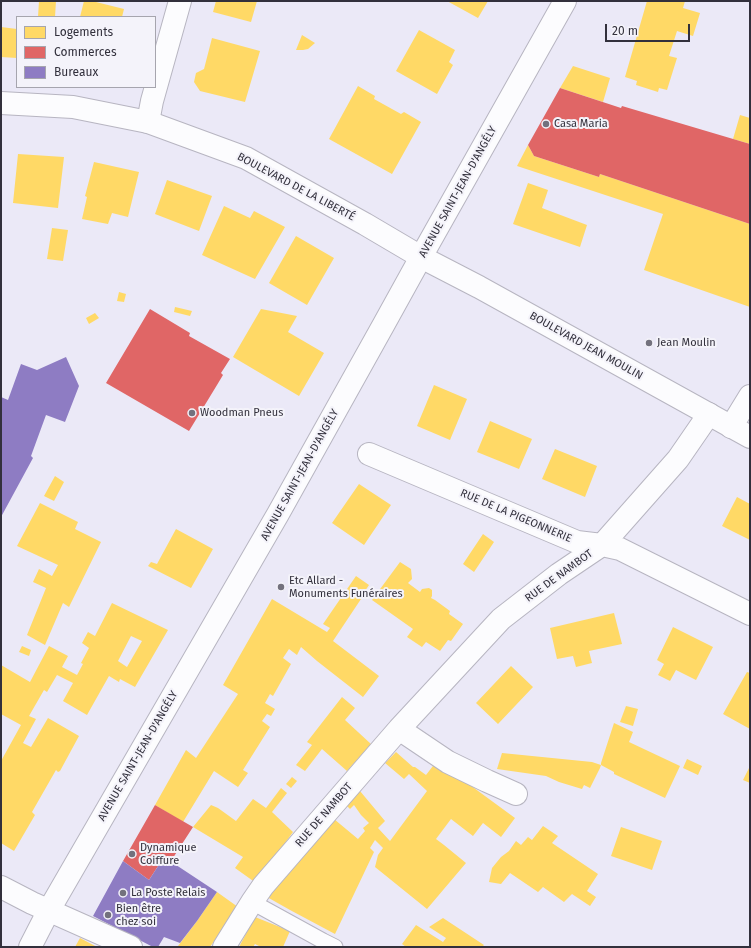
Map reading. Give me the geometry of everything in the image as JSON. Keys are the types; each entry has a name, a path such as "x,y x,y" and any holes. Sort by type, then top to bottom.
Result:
{"street":[{"path":"156,87 180,1"},
{"name":"AVENUE SAINT-JEAN-D'ANGÉLY","path":"30,947 49,910 278,514 565,1"},
{"path":"148,122 156,88"},
{"name":"BOULEVARD DE LA LIBERTÉ","path":"1,103 73,107 148,122 246,158 421,257"},
{"name":"BOULEVARD JEAN MOULIN","path":"421,257 479,287 750,438"},
{"path":"731,427 750,396"},
{"name":"RUE DE NAMBOT","path":"224,947 263,886 398,729 501,619 558,574 602,545 678,459 709,414"},
{"name":"RUE DE LA PIGEONNERIE","path":"369,454 577,542 620,549 750,614"},
{"path":"398,729 448,762 516,794"},
{"path":"1,886 32,903 131,947"}],"lane":[{"path":"252,902 335,947"}],"building: Logements":[{"path":"39,1 56,1 55,16 38,16"},
{"path":"84,1 92,1 124,9 122,16 80,16"},
{"path":"216,1 257,1 251,22 213,12"},
{"path":"447,1 488,1 478,18"},
{"path":"647,1 685,1 683,8 700,13 693,36 677,31 669,56 677,58 667,90 659,88 658,92 636,85 637,81 625,77"},
{"path":"1,27 16,29 16,58 1,57"},
{"path":"419,30 455,50 449,62 453,65 437,94 396,71"},
{"path":"302,35 315,43 308,49 296,50"},
{"path":"212,38 260,51 245,102 200,91 194,82 196,73 204,69"},
{"path":"573,66 610,78 603,102 560,88"},
{"path":"358,86 375,96 374,99 401,114 404,112 421,122 392,174 329,139"},
{"path":"740,115 750,118 750,144 733,139"},
{"path":"528,145 534,156 599,177 600,174 750,224 750,307 644,270 663,214 517,166"},
{"path":"18,154 64,157 58,208 13,203"},
{"path":"94,162 139,172 128,217 112,213 108,224 82,219 87,197 85,196"},
{"path":"167,180 212,196 199,231 155,214"},
{"path":"528,183 548,190 542,208 587,225 580,247 513,224"},
{"path":"224,206 250,218 254,211 285,227 255,279 202,255"},
{"path":"52,228 68,230 63,261 47,259"},
{"path":"296,236 334,258 307,305 269,283"},
{"path":"119,292 126,294 124,302 117,301"},
{"path":"175,307 192,311 190,316 174,312"},
{"path":"261,309 297,316 288,332 324,353 299,396 233,357"},
{"path":"95,313 99,318 89,324 86,318"},
{"path":"434,385 467,399 450,440 417,426"},
{"path":"490,421 532,439 519,469 477,452"},
{"path":"555,449 597,466 585,497 542,479"},
{"path":"55,476 64,482 54,501 44,496"},
{"path":"359,484 391,505 364,545 332,523"},
{"path":"737,497 750,504 750,540 722,526"},
{"path":"40,503 78,522 75,529 101,542 69,607 63,603 45,645 27,635 46,588 33,582 39,569 52,576 58,565 17,546"},
{"path":"176,529 213,549 191,588 148,566 151,562 157,564"},
{"path":"483,534 494,542 474,572 463,564"},
{"path":"400,562 411,569 412,579 408,583 420,592 422,589 429,588 432,590 431,598 450,611 449,614 463,624 451,641 448,640 440,651 426,642 422,647 407,637 413,629 372,600"},
{"path":"356,576 369,585 333,641 379,676 363,697 301,647 297,655 289,649 283,658 291,664 273,696 270,694 265,703 275,709 271,716 267,714 262,721 270,727 243,770 248,773 238,787 214,771 183,822 155,805 186,750 196,758 238,694 223,685 272,599 327,632 330,628 323,624"},
{"path":"112,603 168,630 135,687 120,679 119,682 109,676 87,715 63,701 73,683 57,675 47,692 44,690 29,716 36,719 23,743 31,747 48,718 79,736 60,771 58,772 56,770 32,812 35,815 14,851 1,843 1,761 21,725 1,714 1,665 30,682 49,646 68,656 62,667 77,675 83,664 81,663 89,648 82,643 88,632 95,636","holes":["131,636 142,641 127,667 118,661"]},
{"path":"614,613 622,644 589,651 592,663 576,667 573,656 557,659 550,628"},
{"path":"673,627 713,647 696,680 676,670 670,681 658,675 664,664 657,660"},
{"path":"22,646 31,650 29,656 19,652"},
{"path":"511,666 533,687 498,724 476,703"},
{"path":"747,672 750,673 750,729 723,714"},
{"path":"342,697 355,708 345,720 371,744 347,771 322,749 305,771 296,765 312,745 307,742"},
{"path":"626,706 638,709 633,726 620,722"},
{"path":"614,723 633,732 629,742 680,766 665,798 614,774 614,772 601,765"},
{"path":"396,752 413,767 426,775 436,762 444,766 515,818 501,837 483,823 473,836 451,819 436,839 466,863 427,909 375,867 378,855 383,848 375,840 370,848 374,852 335,934 267,897 334,819 358,839 365,831 363,828 369,823 354,805 350,809 346,805 360,791 385,821 378,828 390,841 427,791 409,774 404,779 385,763"},
{"path":"502,753 592,762 601,765 590,788 584,785 582,789 559,782 546,776 497,769"},
{"path":"687,759 702,766 698,775 683,768"},
{"path":"750,766 750,783 743,780"},
{"path":"292,777 297,781 291,788 286,784"},
{"path":"281,788 287,793 272,812 293,832 256,883 235,868 243,857 193,827 211,805 218,808 236,821 253,799 266,808"},
{"path":"543,826 558,836 552,843 598,874 587,891 596,897 590,906 572,894 564,902 543,887 538,892 510,873 501,884 489,882 492,868 501,857 509,851 516,841 521,845 528,837 532,840"},
{"path":"621,827 662,841 652,870 611,856"},
{"path":"217,892 238,907 210,947 178,946 197,921"},
{"path":"255,917 290,931 283,947 261,947 255,944 253,947 239,947"},
{"path":"443,918 484,945 482,947 406,947 402,944 416,925 443,942 446,938 429,927"},
{"path":"80,938 97,947 75,947"}],"building: Commerces":[{"path":"560,88 621,108 622,106 750,144 750,224 600,174 599,177 534,156 528,145"},
{"path":"150,309 190,333 189,336 230,359 221,373 223,375 189,431 106,383"},
{"path":"155,805 193,827 171,861 164,857 149,880 123,861"}],"building: Bureaux":[{"path":"66,357 79,386 65,422 46,415 31,456 33,458 1,517 1,397 8,400 21,364 37,370"},
{"path":"164,857 217,892 180,943 164,937 158,947 153,947 93,916 123,861 149,880"}],"place":[{"name":"Casa Maria","path":"546,124"},
{"name":"Jean Moulin","path":"649,343"},
{"name":"Woodman Pneus","path":"192,413"},
{"name":"Etc Allard - Monuments Funéraires","path":"281,587"},
{"name":"Dynamique Coiffure","path":"132,854"},
{"name":"La Poste Relais","path":"123,893"},
{"name":"Bien être chez soi","path":"108,915"}]}
